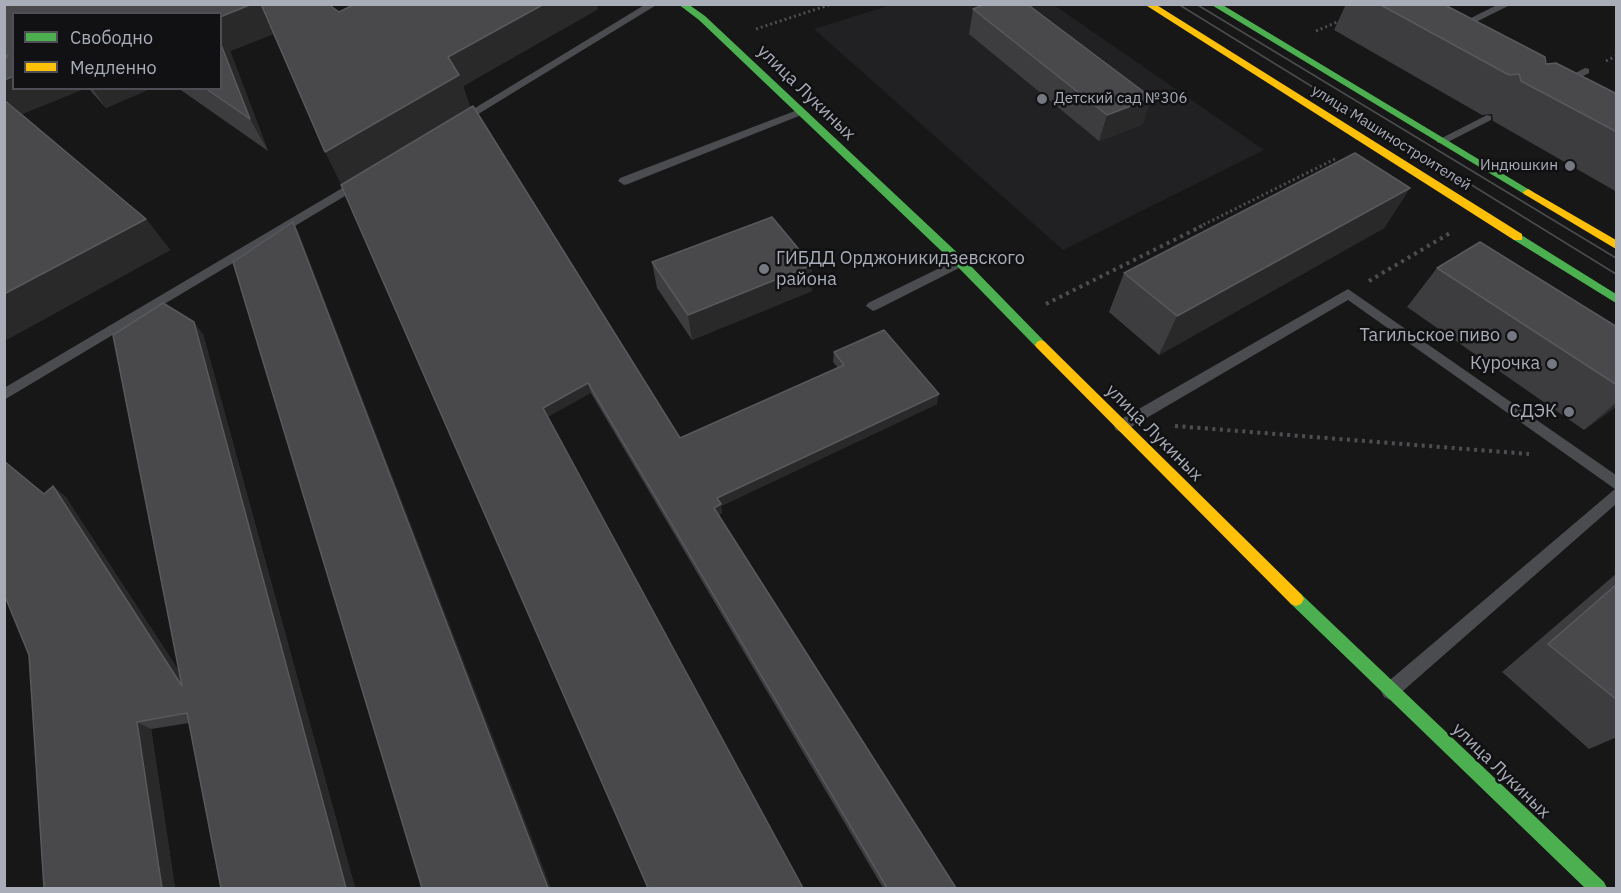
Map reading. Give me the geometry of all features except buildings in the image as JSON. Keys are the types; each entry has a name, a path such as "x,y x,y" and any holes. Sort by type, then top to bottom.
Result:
{"street":[{"name":"улица Лукиных","path":"682,4 702,18 960,262 1016,320 1125,424 1390,691 1598,888"},
{"name":"улица Машиностроителей","path":"1148,4 1617,299"},
{"name":"улица Машиностроителей","path":"1214,4 1617,245"}],"lane":[{"path":"451,127 654,4"},
{"path":"1442,34 1508,4"},
{"path":"1555,85 1585,71"},
{"path":"624,181 800,112"},
{"path":"1442,141 1487,118"},
{"path":"4,395 370,175"},
{"path":"873,306 960,262"},
{"path":"1125,424 1348,294 1617,483"},
{"path":"1390,691 1617,495"}],"path":[{"path":"724,40 832,4"},
{"path":"1313,32 1343,20"},
{"path":"1016,320 1335,159"},
{"path":"1348,294 1450,233"},
{"path":"1125,424 1534,455"}],"shaded area":[{"name":"Детский сад №306","path":"891,5 1054,5 1264,150 1063,250 814,29"}],"tram line":[{"path":"1178,4 1616,274"},
{"path":"1196,4 1616,258"}],"traffic: fast":[{"path":"682,4 702,18 960,262 1041,345"},
{"path":"1214,4 1528,192"},
{"path":"1518,237 1616,299"},
{"path":"1296,599 1598,888"}],"traffic: slow":[{"path":"1148,4 1518,237"},
{"path":"1528,192 1616,245"},
{"path":"1041,345 1296,599"}],"place":[{"name":"Детский сад №306","path":"1042,99"},
{"name":"Индюшкин","path":"1570,166"},
{"name":"ГИБДД Орджоникидзевского района","path":"764,269"},
{"name":"Тагильское пиво","path":"1512,336"},
{"name":"Курочка","path":"1552,364"},
{"name":"СДЭК","path":"1569,412"}]}
